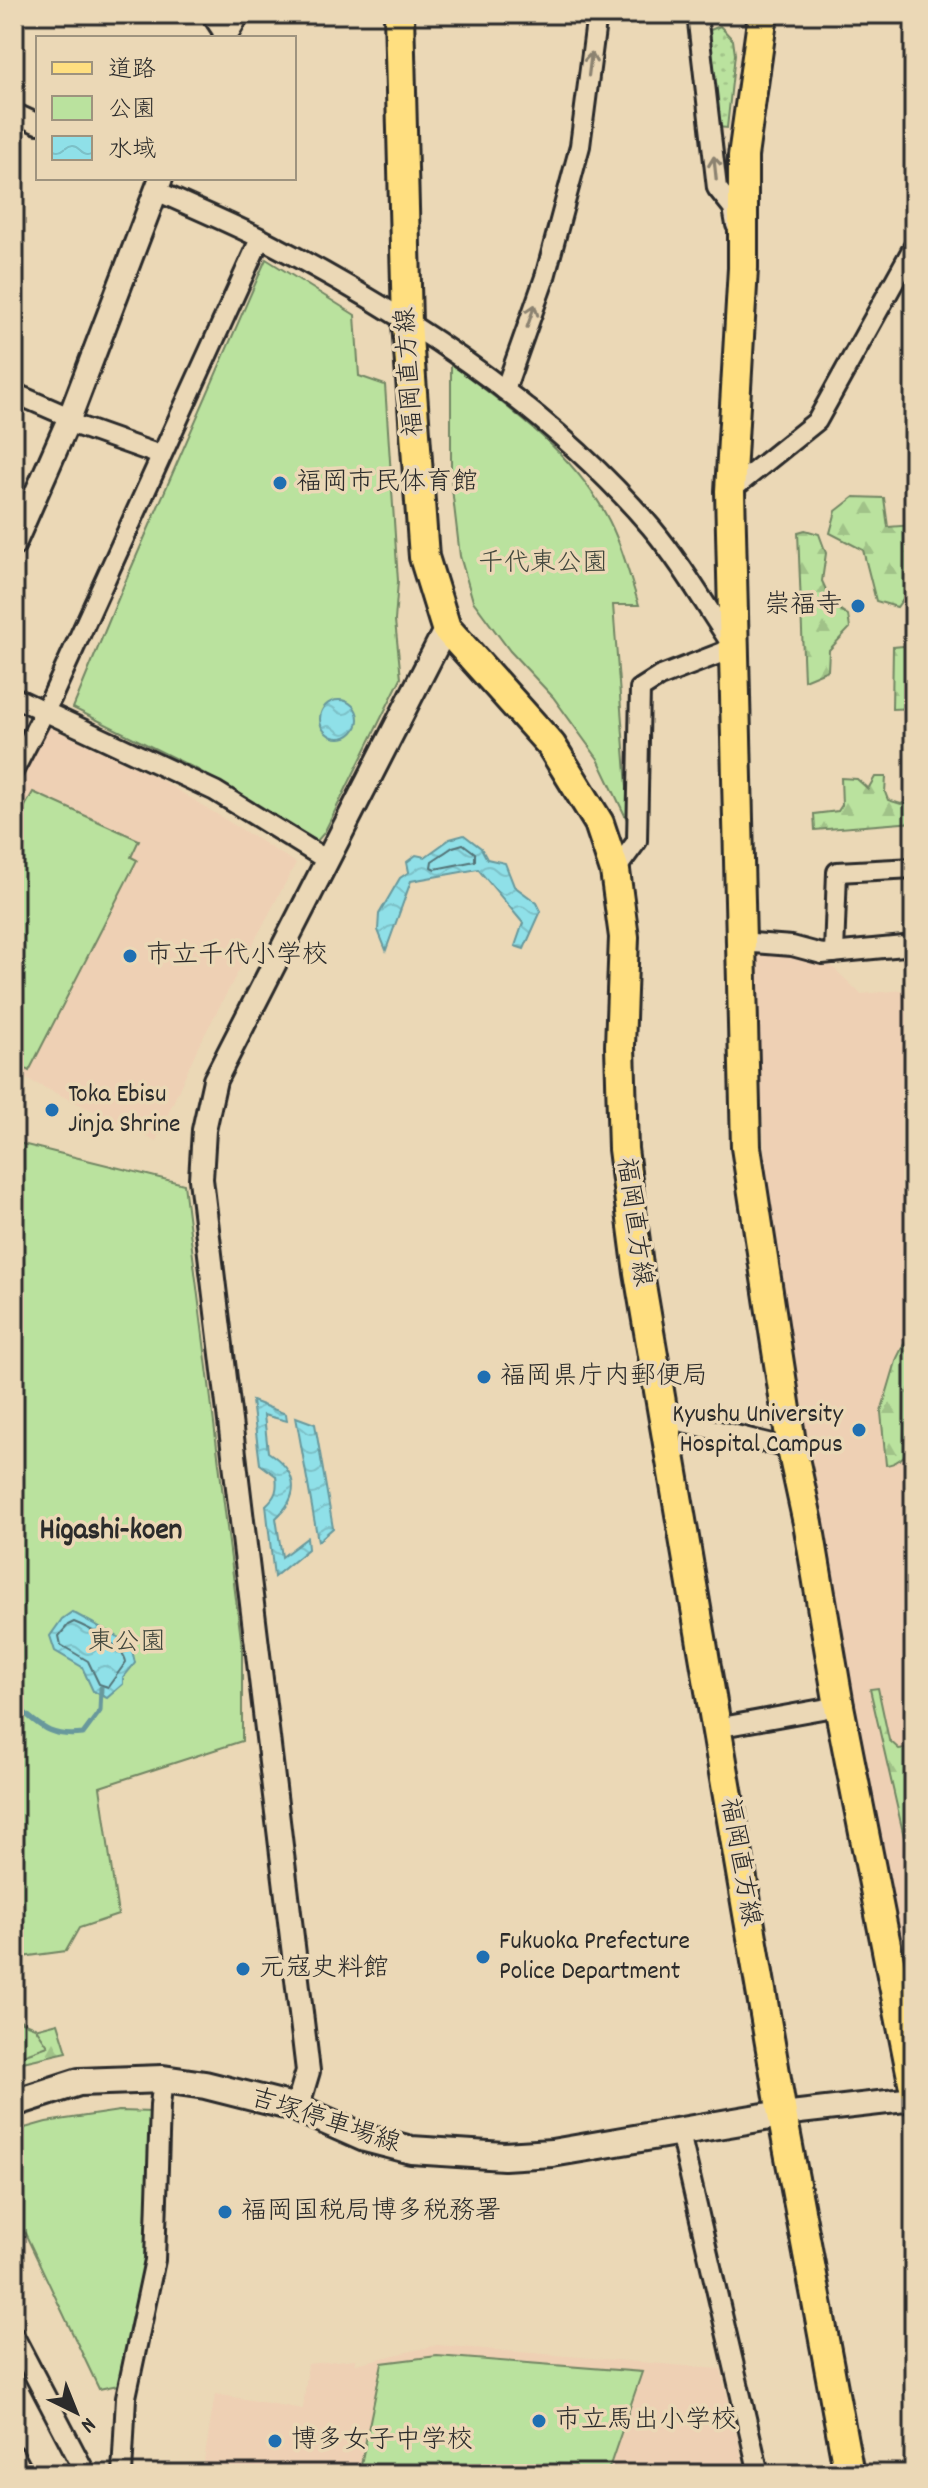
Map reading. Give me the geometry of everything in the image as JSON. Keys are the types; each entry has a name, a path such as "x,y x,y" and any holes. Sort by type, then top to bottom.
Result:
{"main road":[{"name":"福岡直方線","path":"399,14 407,323 424,557 446,628 551,745 599,823 615,871 624,937 620,1046 623,1149 639,1273 782,2114 849,2474"},
{"path":"763,14 743,156 743,268 730,491 746,1147 792,1449 914,2087"},
{"name":"吉塚停車場線","path":"14,2103 79,2082 163,2079 205,2085 297,2108 365,2138 411,2150 504,2156 552,2153 782,2114"}],"street":[{"path":"211,14 224,36 238,14"},
{"path":"505,390 545,277 580,146 597,14"},
{"path":"697,14 717,188 733,208 743,268"},
{"path":"14,113 36,123"},
{"path":"14,544 69,419 158,182 328,275 454,352 505,390 594,467 652,528 734,648 659,677 640,689 637,841 615,871"},
{"path":"14,770 45,710 260,239"},
{"path":"730,491 817,421 914,246"},
{"path":"14,393 78,426 160,455"},
{"path":"297,2108 308,2071 201,1179 204,1130 215,1080 446,628"},
{"path":"14,697 215,791 327,860"},
{"path":"834,953 837,872 914,868"},
{"path":"739,942 792,946 822,954 914,945"},
{"path":"663,1417 792,1449"},
{"path":"716,1728 839,1706"},
{"path":"122,2474 126,2397 155,2260 163,2079"},
{"path":"782,2114 914,2099"},
{"path":"680,2133 759,2474"},
{"path":"14,2336 86,2474"},
{"path":"14,2455 24,2474"}],"shaded area":[{"name":"市立千代小学校","path":"45,725 158,778 296,863 197,1049 156,1141 14,1073 14,785"},
{"name":"Kyushu University Hospital Campus","path":"758,952 823,958 861,994 914,989 914,2013 880,1855 795,1369 765,1159 754,956"},
{"name":"市立馬出小学校","path":"437,2345 721,2369 746,2474 202,2474 215,2394 303,2409 308,2364 355,2359 356,2364"}],"green space":[{"path":"720,26 733,40 735,54 727,128 718,127 708,31"},
{"name":"福岡市民体育館","path":"266,259 355,315 359,376 385,385 398,581 395,621 401,678 324,833 317,841 198,770 73,708"},
{"name":"千代東公園","path":"451,364 556,449 591,490 611,524 620,547 639,605 613,605 630,826 598,759 553,697 510,651 473,601 460,556 451,480"},
{"path":"854,497 884,498 888,527 914,525 914,584 897,607 876,601 863,550 830,533 836,511"},
{"path":"805,530 819,534 826,553 822,581 833,605 848,615 850,628 829,650 828,670 804,680 798,532"},
{"path":"914,645 914,708 892,709 893,647"},
{"path":"875,777 886,777 888,800 901,804 914,799 914,822 815,830 814,814 838,811 842,805 841,778 857,779 868,789"},
{"path":"33,792 139,840 131,857 137,860 29,1071 14,1061 14,826"},
{"name":"東公園","path":"14,1142 184,1184 242,1647 242,1741 100,1787 118,1915 79,1928 66,1951 14,1958"},
{"path":"914,1324 914,1446 898,1461 886,1465 881,1412 897,1358"},
{"path":"878,1688 889,1740 899,1749 914,1747 914,1839 905,1841 870,1689"},
{"path":"14,2004 17,2018 35,2029 58,2023 67,2052 14,2064"},
{"path":"14,2019 35,2027 48,2046 14,2058"},
{"path":"119,2111 153,2112 147,2261 118,2385 99,2389 14,2210 14,2131 46,2122"},
{"name":"市立馬出小学校","path":"437,2356 642,2372 607,2474 359,2474 382,2363"}],"water":[{"path":"339,700 352,706 358,719 352,732 339,738 326,732 320,719 326,706"},
{"path":"464,835 481,848 487,859 505,863 514,886 537,903 541,911 524,949 515,946 523,923 478,869 411,881 386,950 378,930 379,914 400,878 409,872 407,862 416,855 425,857 450,839"},
{"path":"252,1401 286,1414 287,1421 264,1415 268,1452 285,1467 293,1483 290,1500 276,1518 282,1557 307,1538 308,1549 274,1577 266,1505 276,1492 276,1476 260,1464"},
{"path":"296,1417 315,1424 333,1528 318,1541"},
{"path":"72,1612 122,1639 132,1650 135,1663 123,1678 123,1684 107,1698 93,1691 82,1667 55,1651 50,1636 62,1619"}],"waterway":[{"path":"14,1704 52,1732 83,1734 100,1711 101,1688"}],"place":[{"name":"福岡市民体育館","path":"280,483"},
{"name":"崇福寺","path":"858,606"},
{"name":"市立千代小学校","path":"130,956"},
{"name":"Toka Ebisu Jinja Shrine","path":"52,1110"},
{"name":"福岡県庁内郵便局","path":"484,1377"},
{"name":"Kyushu University Hospital Campus","path":"859,1430"},
{"name":"Fukuoka Prefecture Police Department","path":"483,1957"},
{"name":"元寇史料館","path":"243,1969"},
{"name":"福岡国税局博多税務署","path":"225,2212"},
{"name":"市立馬出小学校","path":"539,2421"},
{"name":"博多女子中学校","path":"275,2441"}],"district":[{"name":"Higashi-koen","path":"111,1532"}]}
